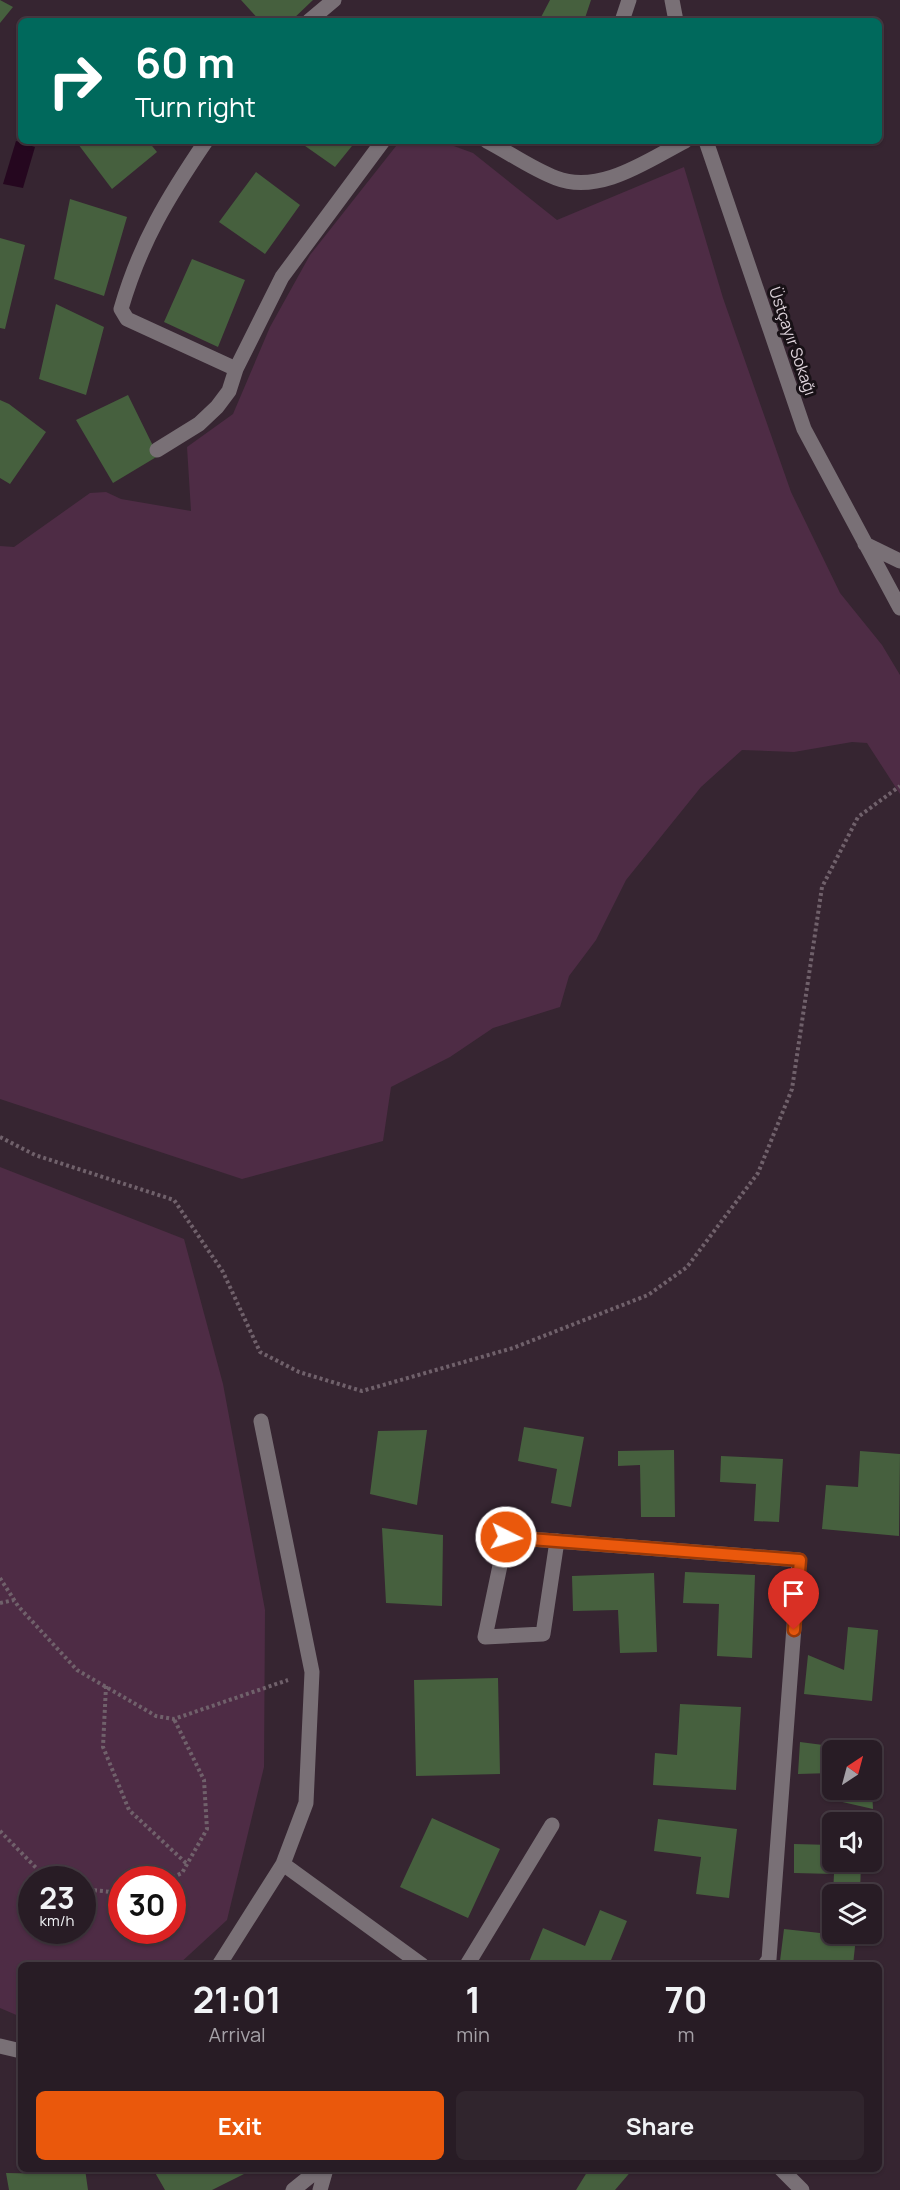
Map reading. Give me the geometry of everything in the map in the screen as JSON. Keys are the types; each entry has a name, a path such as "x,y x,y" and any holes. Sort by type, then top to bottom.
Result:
{"street":[{"path":"313,18 334,0"},
{"path":"623,18 629,0"},
{"path":"672,0 675,18"},
{"path":"204,144 172,190 144,241 121,309 127,319 236,369"},
{"path":"157,450 199,424 217,407 229,391 236,369 282,277 381,144"},
{"path":"493,144 558,178 587,182 618,175 679,144"},
{"name":"Üstçayır Sokağı","path":"707,144 804,429 900,608"},
{"path":"866,544 900,561"},
{"path":"221,1962 283,1863 306,1803 312,1672 261,1421"},
{"path":"557,1541 543,1634 484,1637 506,1537 800,1560 767,1962"},
{"path":"468,1962 552,1825"},
{"path":"283,1863 418,1962"},
{"path":"0,2046 18,2050"},
{"path":"293,2190 315,2172"},
{"path":"320,2190 325,2172"},
{"path":"784,2172 802,2190"}],"path":[{"path":"0,1137 35,1155 174,1200 223,1272 260,1352 298,1372 362,1391 513,1347 648,1295 687,1267 758,1173 792,1089 822,887 858,817 900,786"},
{"path":"0,1578 14,1600 77,1670 156,1716 174,1719 312,1672"},
{"path":"0,1603 14,1600"},
{"path":"106,1686 103,1747 129,1810 187,1864 207,1829 204,1780 174,1719"},
{"path":"0,1831 34,1866"}],"shaded area":[{"path":"16,141 18,144 35,147 23,188 3,184"},
{"path":"398,144 448,144 473,153 557,220 684,167 723,298 791,492 840,593 882,645 900,675 900,794 867,743 852,742 794,752 742,750 701,787 626,880 596,940 569,976 560,1007 493,1028 450,1057 391,1087 383,1141 242,1179 0,1099 0,546 14,547 90,493 106,492 121,499 191,511 187,447 233,414 270,327 310,255"},
{"path":"0,1167 184,1239 223,1384 265,1610 264,1767 227,1920 181,1962 18,1962 18,2016 0,2008"}],"building":[{"path":"0,0 13,7 0,23"},
{"path":"241,0 313,0 294,18 257,18"},
{"path":"550,0 591,0 585,18 541,18"},
{"path":"78,144 150,144 157,152 112,189"},
{"path":"302,144 354,144 335,167"},
{"path":"256,172 300,205 265,254 219,222"},
{"path":"70,199 127,217 104,296 54,279"},
{"path":"0,238 25,245 5,329 0,328"},
{"path":"192,259 245,280 218,347 164,322"},
{"path":"56,304 104,327 86,395 39,379"},
{"path":"128,395 158,456 113,483 76,420"},
{"path":"0,400 9,404 46,432 10,484 0,478"},
{"path":"524,1427 584,1437 571,1507 551,1503 557,1469 518,1461"},
{"path":"427,1430 417,1505 370,1494 378,1431"},
{"path":"674,1450 675,1517 641,1517 640,1465 618,1466 618,1451"},
{"path":"860,1451 900,1454 899,1536 822,1529 826,1485 858,1487"},
{"path":"721,1456 783,1459 779,1522 754,1521 756,1484 720,1482"},
{"path":"382,1528 443,1535 442,1606 386,1603"},
{"path":"685,1572 755,1575 752,1658 717,1656 719,1604 683,1603"},
{"path":"654,1573 657,1652 620,1653 618,1610 573,1611 572,1576"},
{"path":"848,1627 878,1630 872,1701 804,1694 808,1655 844,1670"},
{"path":"498,1678 500,1774 416,1776 414,1680"},
{"path":"680,1704 741,1707 736,1790 653,1785 655,1753 677,1755"},
{"path":"800,1742 822,1745 822,1773 798,1774"},
{"path":"873,1800 873,1809 838,1801"},
{"path":"432,1818 500,1849 468,1918 400,1887"},
{"path":"658,1819 737,1829 729,1898 696,1894 701,1857 654,1851"},
{"path":"794,1844 822,1845 822,1872 861,1872 860,1884 834,1884 834,1874 794,1873"},
{"path":"600,1910 627,1921 610,1962 529,1962 543,1928 585,1946"},
{"path":"784,1929 822,1933 822,1944 855,1944 853,1962 780,1961"},
{"path":"53,2172 85,2172 88,2190 9,2190 6,2173 53,2174"},
{"path":"155,2172 246,2173 212,2190 165,2190"},
{"path":"587,2172 630,2172 615,2190 576,2190"}],"route":[{"path":"506,1537 800,1560 794,1630"}]}
